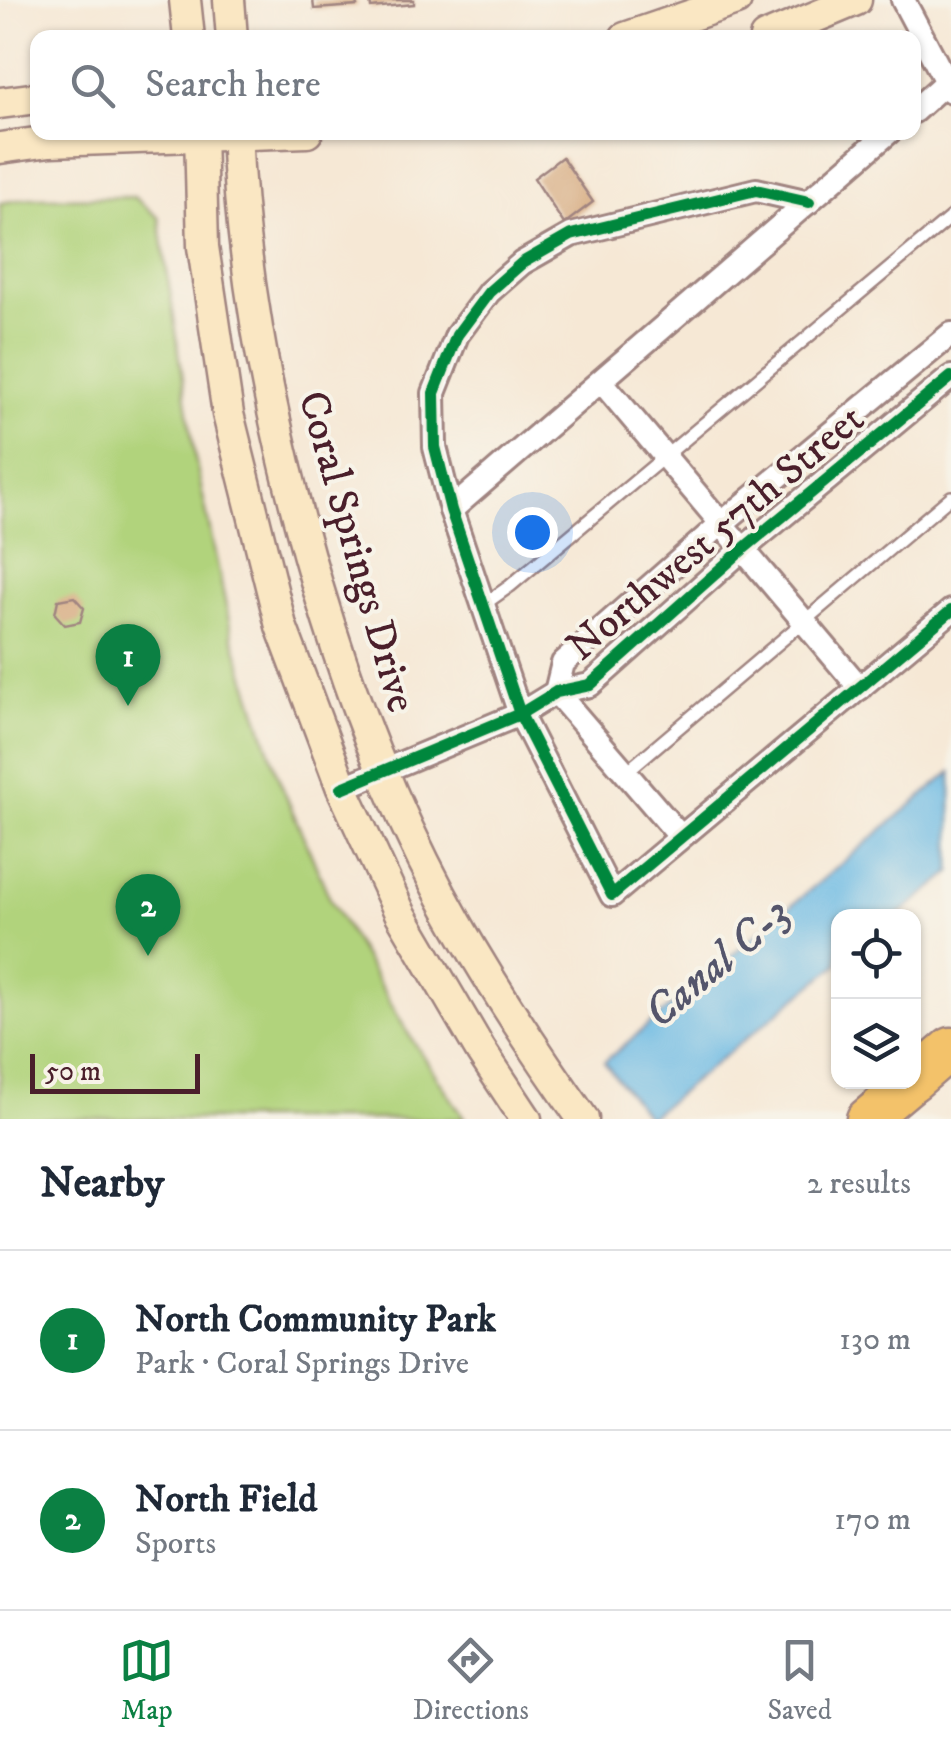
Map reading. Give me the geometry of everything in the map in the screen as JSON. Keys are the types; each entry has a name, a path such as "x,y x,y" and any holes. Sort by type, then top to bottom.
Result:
{"highway":[{"path":"921,1073 951,1048"},
{"path":"867,1119 902,1089"}],"main road":[{"path":"185,0 188,30"},
{"path":"229,0 231,30"},
{"path":"648,30 736,0"},
{"path":"784,30 856,0"},
{"path":"0,103 30,99"},
{"path":"0,148 71,140"},
{"name":"Coral Springs Drive","path":"200,140 203,247 228,414 280,626 342,788 400,913 480,1051 526,1119"},
{"name":"Coral Springs Drive","path":"236,140 242,244 270,408 323,612 382,771 440,894 517,1026 583,1119"}],"street":[{"path":"903,0 919,30"},
{"path":"921,35 948,87 921,106"},
{"path":"451,510 879,140"},
{"path":"809,202 756,190 572,236 522,263 489,292 457,335 434,393 435,447 451,510 520,714 612,895 951,612"},
{"name":"Northwest 57th Street","path":"556,692 563,664 721,524 951,334"},
{"name":"Northwest 57th Street","path":"342,788 520,714 556,692 590,684 951,377"},
{"path":"602,382 860,688"},
{"path":"556,692 680,836"}],"lane":[{"path":"483,604 510,586 951,216"},
{"path":"625,773 951,497"}],"green space":[{"path":"134,197 159,218 195,458 232,635 278,777 331,901 409,1035 465,1119 0,1119 0,203 30,198"}],"water":[{"path":"951,772 951,873 906,909 831,909 831,970 648,1118 604,1062"}],"building":[{"path":"313,0 356,0 357,6 314,9"},
{"path":"370,0 414,0 414,4 371,8"},
{"path":"562,157 593,202 564,224 534,178"},
{"path":"74,597 84,608 80,622 65,625 55,614 58,600"}],"cycle path":[{"path":"809,202 756,190 571,235 522,263 489,292 457,335 434,393 435,447 451,510 520,714 612,895 951,611"},
{"path":"342,788 520,714 556,692 590,685 743,549 951,377"}],"place":[{"name":"North Community Park","path":"128,706"},
{"name":"North Field","path":"148,956"}],"water label":[{"name":"Canal C-3","path":"716,961"}]}
